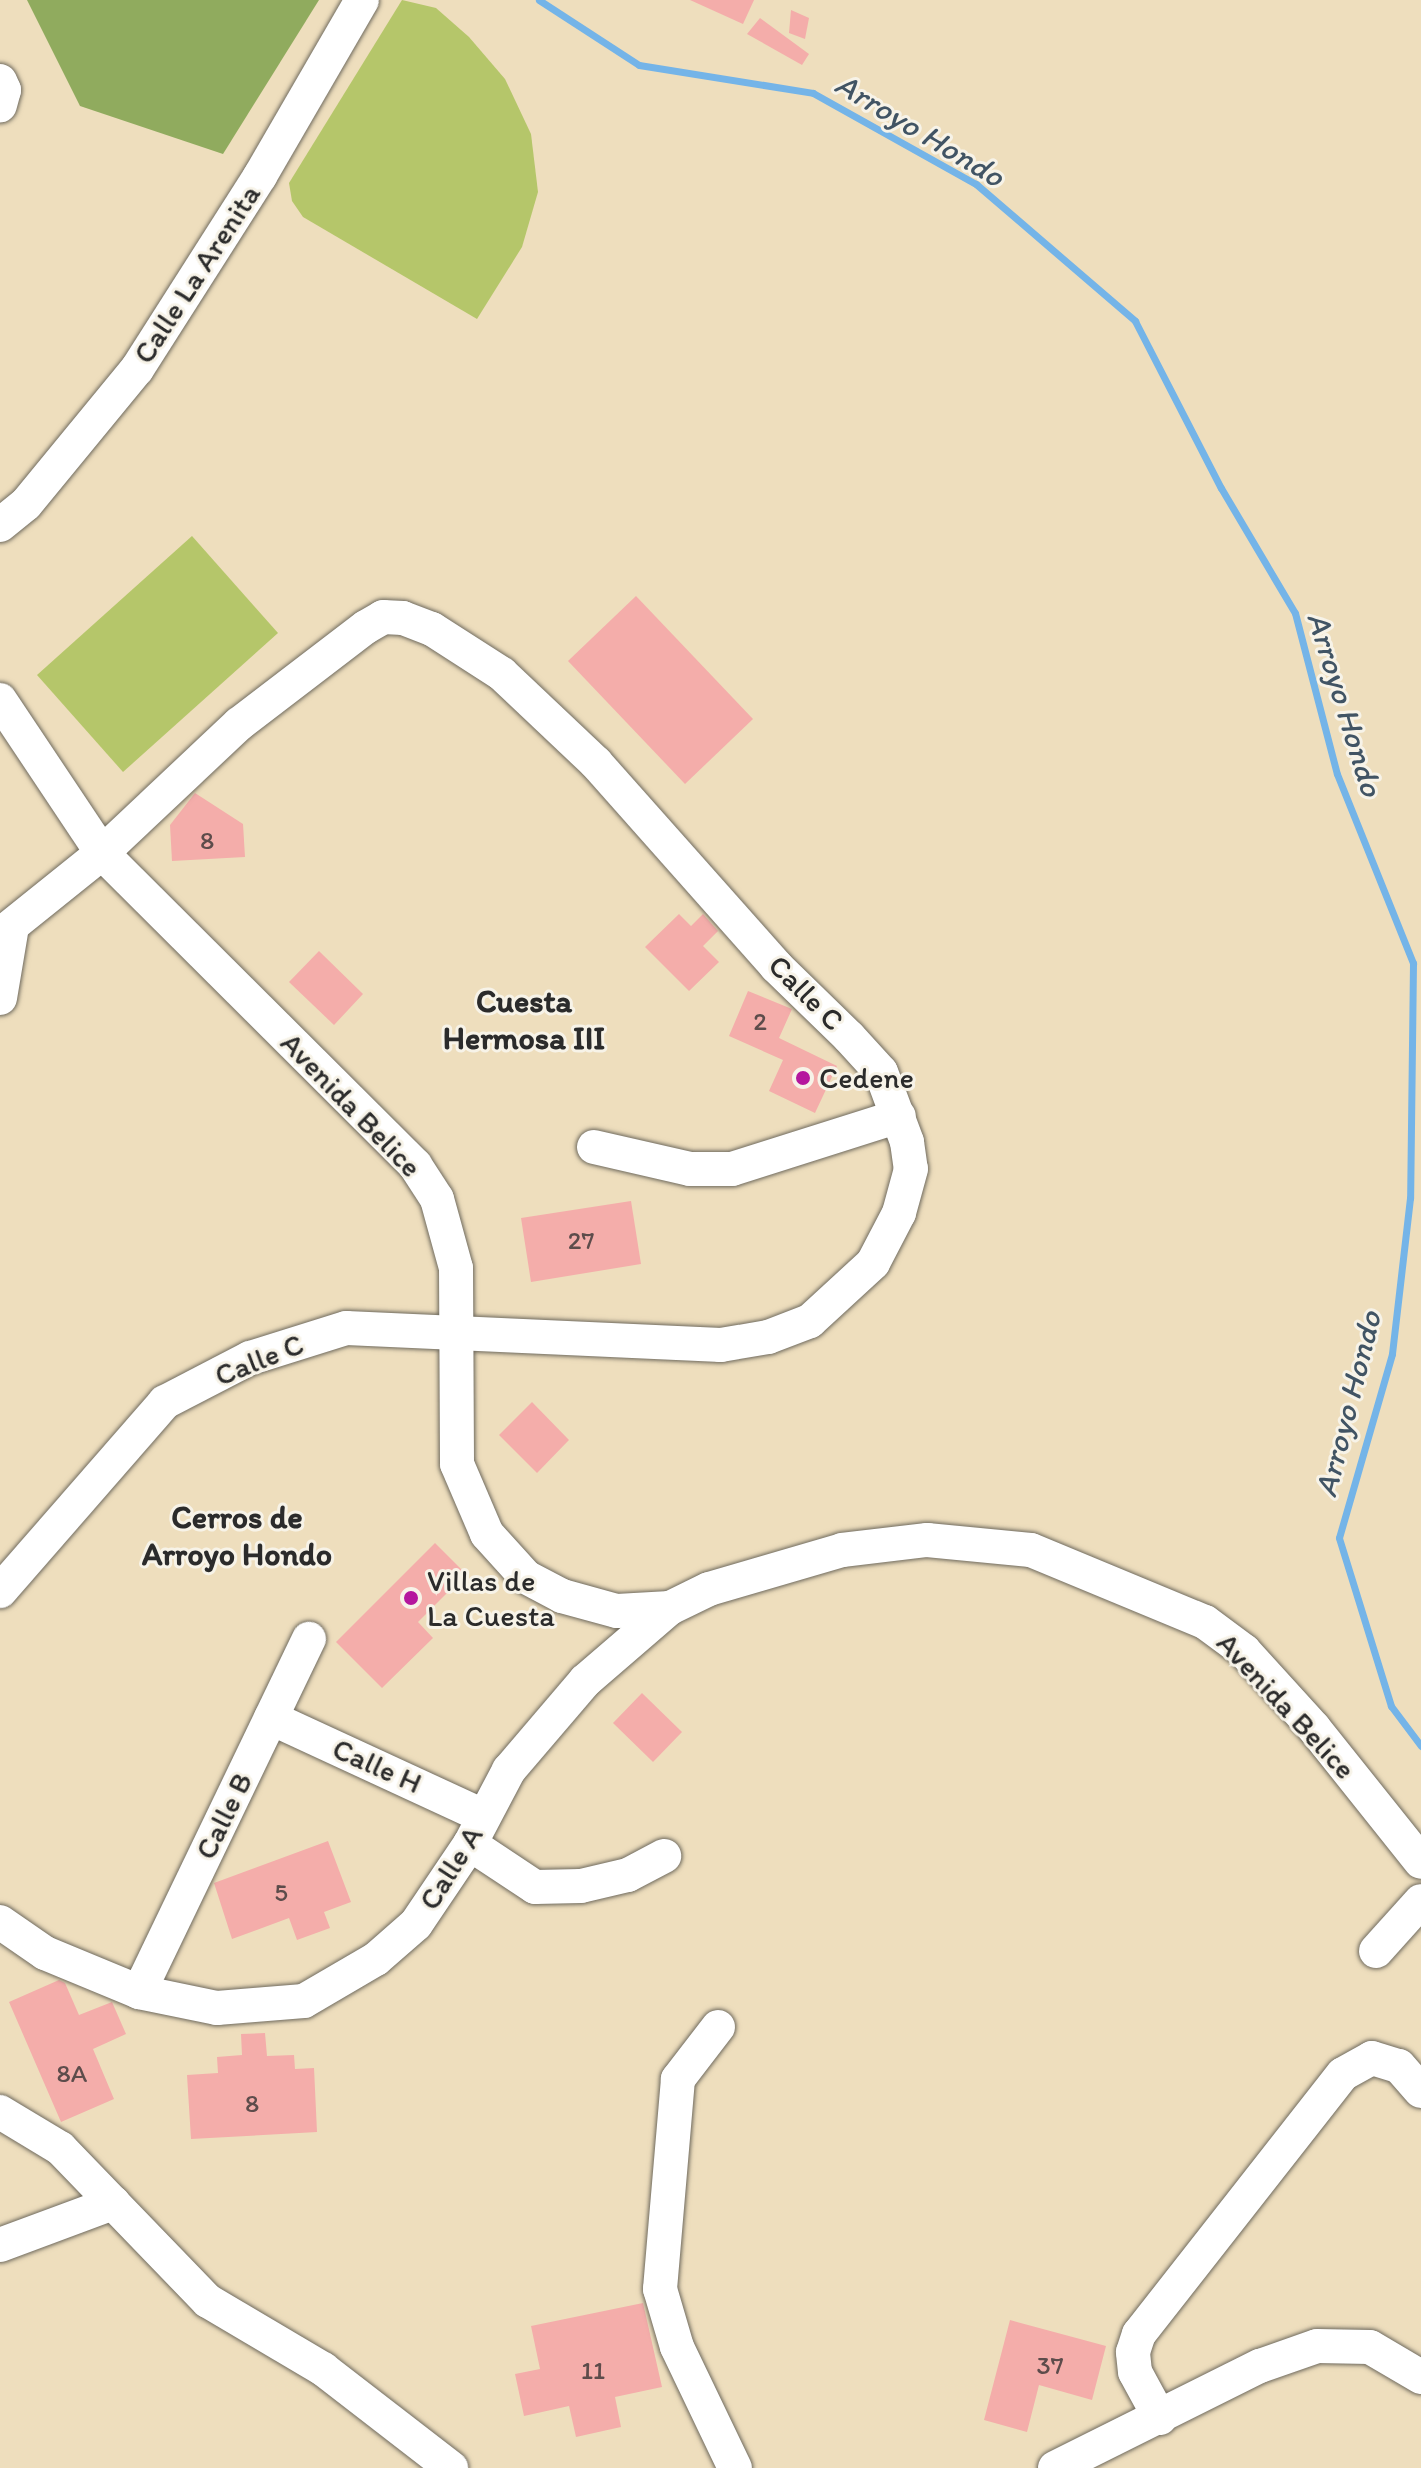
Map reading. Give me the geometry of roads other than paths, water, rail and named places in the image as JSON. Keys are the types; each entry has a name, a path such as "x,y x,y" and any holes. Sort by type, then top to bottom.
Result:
{"street":[{"name":"Calle La Arenita","path":"0,525 26,504 137,369 260,176 362,0"},
{"name":"Calle C","path":"0,1591 165,1402 250,1358 346,1328 454,1330 721,1345 768,1337 810,1321 873,1263 899,1213 911,1169 899,1116 881,1072 776,966 596,763 502,674 432,629 403,618 383,617 366,627 239,724 102,853 5,934"},
{"name":"Avenida Belice","path":"0,700 102,853 415,1165 437,1199 451,1236 457,1464 487,1534 526,1577 562,1596 617,1611 670,1608"},
{"path":"0,998 5,934"},
{"path":"594,1147 690,1169 732,1169 899,1116"},
{"name":"Avenida Belice","path":"842,1550 927,1540 1031,1550 1205,1622 1244,1651 1314,1728 1421,1862"},
{"name":"Calle A","path":"0,1922 45,1953 139,1992 217,2008 304,2001 376,1959 416,1924 477,1830 509,1770 585,1681 670,1608 709,1589 842,1550"},
{"name":"Calle B","path":"139,1992 309,1639"},
{"name":"Calle H","path":"271,1718 477,1830 535,1887 581,1886 628,1875 664,1856"},
{"path":"1376,1951 1421,1901"},
{"path":"718,2027 678,2079 660,2289 677,2347 735,2468"},
{"path":"1160,2418 1135,2372 1133,2352 1139,2334 1333,2087 1372,2058 1399,2066 1421,2091"},
{"path":"0,2112 60,2148 208,2301 323,2369 451,2468"},
{"path":"0,2245 113,2203"},
{"path":"1055,2468 1260,2366 1317,2346 1370,2347 1421,2377"}],"waterway":[{"name":"Arroyo Hondo","path":"539,0 639,65 813,93 976,184 1135,321 1221,488 1295,613 1337,774 1413,963 1410,1198 1392,1354 1339,1538 1391,1706 1421,1746"}],"place":[{"name":"Cedene","path":"803,1078"},
{"name":"Villas de La Cuesta","path":"411,1598"}],"district":[{"name":"Cuesta Hermosa III","path":"524,1020"},
{"name":"Cerros de Arroyo Hondo","path":"237,1536"}]}
